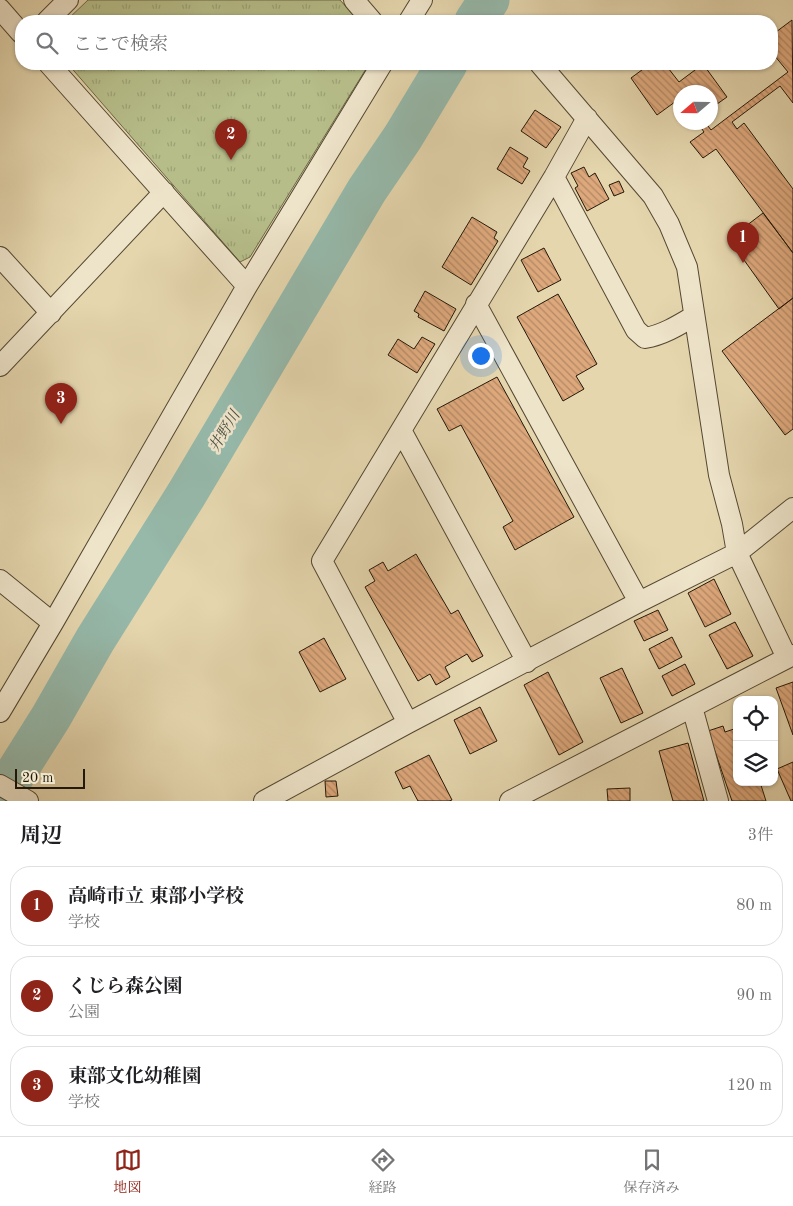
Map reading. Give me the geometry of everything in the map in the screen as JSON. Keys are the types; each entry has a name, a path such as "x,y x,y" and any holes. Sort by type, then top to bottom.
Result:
{"street":[{"path":"53,15 68,0"},
{"path":"354,0 367,15"},
{"path":"413,15 422,0"},
{"path":"0,9 15,26"},
{"path":"54,70 247,286"},
{"path":"0,712 53,624 247,286 378,70"},
{"path":"510,801 790,657 737,553 732,524 719,475 687,267 669,224 653,196 545,70"},
{"path":"408,723 322,561 402,432 476,304 554,177 587,118"},
{"path":"554,177 636,330 646,338 652,337 677,327 694,316"},
{"path":"0,366 164,192"},
{"path":"0,257 51,313"},
{"path":"476,304 638,602"},
{"path":"402,432 526,662"},
{"path":"264,801 638,602 737,553 793,508"},
{"path":"0,580 53,624"},
{"path":"692,707 718,801"},
{"path":"0,785 28,801"}],"green space":[{"path":"88,0 340,0 354,15 72,15"},
{"path":"73,70 365,70 250,257 240,262"}],"building":[{"path":"792,20 793,103 780,86 732,122 737,129 744,123 793,189 793,253 716,149 703,158 690,142 704,132 703,130 718,130 718,125 788,72 778,60 778,30"},
{"path":"642,70 670,70 679,82 695,70 707,70 727,97 718,103 718,85 673,85 673,103 657,115 631,78"},
{"path":"535,110 561,127 546,148 521,131"},
{"path":"510,147 528,158 523,167 530,171 522,184 497,169"},
{"path":"584,167 589,177 595,173 609,199 587,211 575,188 578,186 571,173"},
{"path":"619,181 624,192 614,196 609,185"},
{"path":"763,213 793,253 793,298 779,309 729,239"},
{"path":"472,217 497,232 494,238 498,241 471,285 442,267"},
{"path":"544,248 561,280 538,292 521,260"},
{"path":"425,291 456,309 444,331 418,317 419,314 414,311"},
{"path":"558,294 597,364 576,376 584,389 563,401 517,317"},
{"path":"793,298 793,429 785,435 722,351"},
{"path":"422,337 435,344 417,373 388,355 398,339 414,349"},
{"path":"497,377 574,517 515,550 503,527 513,521 461,425 449,431 437,409"},
{"path":"416,554 451,614 458,610 483,656 472,662 467,654 445,667 450,677 436,685 430,674 418,681 365,587 375,581 369,570 383,562 388,571"},
{"path":"714,579 731,614 705,627 688,593"},
{"path":"658,610 668,630 644,641 634,621"},
{"path":"735,622 753,656 727,669 709,635"},
{"path":"672,637 682,657 659,669 649,649"},
{"path":"324,638 346,679 320,692 299,652"},
{"path":"685,664 695,684 672,696 662,676"},
{"path":"622,668 643,713 621,723 600,678"},
{"path":"548,672 583,742 559,755 524,685"},
{"path":"793,682 793,735 776,688"},
{"path":"480,707 497,741 470,754 454,720"},
{"path":"723,726 725,732 733,729 733,786 761,786 766,801 732,801 708,731"},
{"path":"688,743 704,801 673,801 659,751"},
{"path":"429,755 452,800 418,801 410,786 403,789 395,772"},
{"path":"793,762 793,801 791,801 778,769"},
{"path":"325,781 336,781 338,796 326,797"},
{"path":"630,788 630,801 608,801 607,789"}],"waterway":[{"name":"井野川","path":"479,15 489,0"},
{"name":"井野川","path":"0,798 51,717 95,640 186,495 367,190 403,137 443,70"}],"place":[{"name":"くじら森公園","path":"231,160"},
{"name":"高崎市立 東部小学校","path":"743,263"},
{"name":"東部文化幼稚園","path":"61,424"}]}
